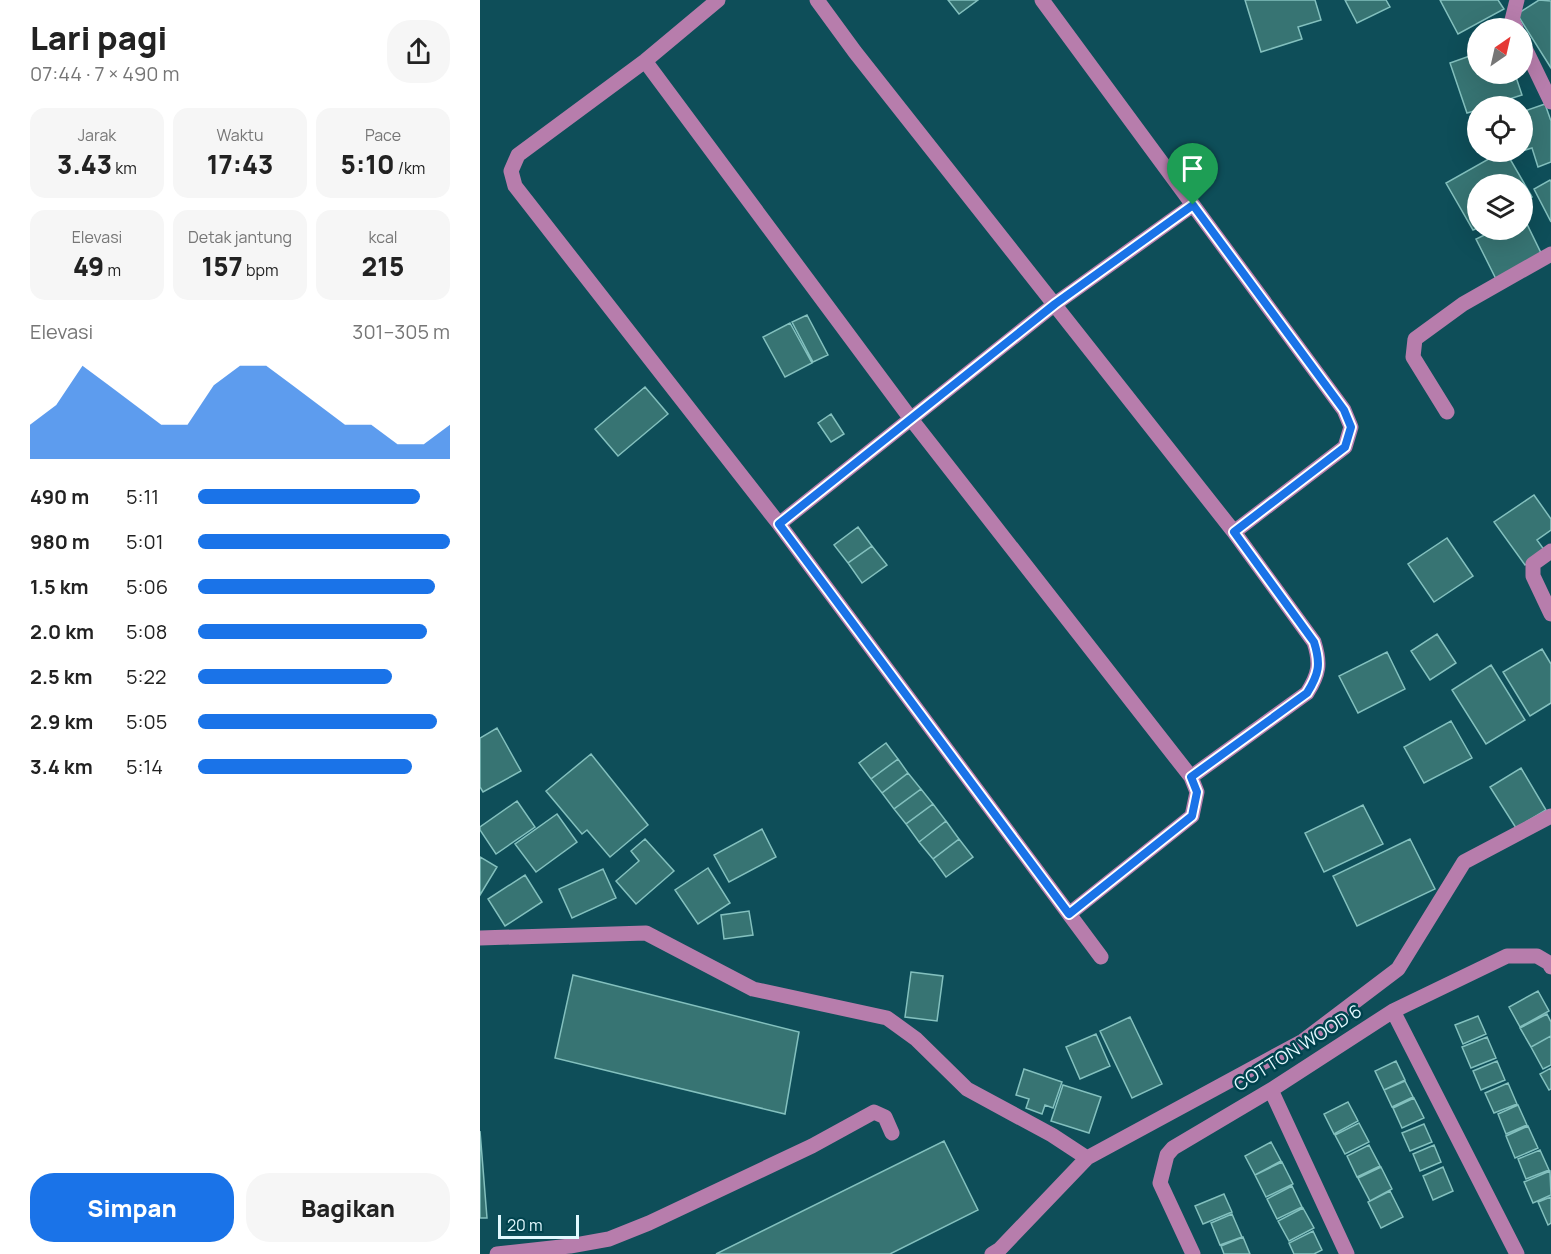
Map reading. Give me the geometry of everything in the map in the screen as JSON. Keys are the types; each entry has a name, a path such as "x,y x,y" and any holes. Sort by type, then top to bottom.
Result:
{"street":[{"path":"817,0 862,61 1234,532 1314,642 1319,659 1315,679 1307,693 1191,777"},
{"path":"1042,0 1344,410 1351,427 1345,447 1234,532"},
{"path":"1512,18 1517,0"},
{"path":"712,2 645,61 518,155 511,171 515,186 779,524 1101,957"},
{"path":"645,61 911,419 1191,777 1197,792 1192,816 1069,914"},
{"path":"1533,65 1551,102"},
{"path":"779,524 1055,304 1193,205"},
{"path":"1447,412 1413,357 1415,339 1463,304 1551,254"},
{"path":"1551,551 1533,564 1533,576 1551,614"},
{"path":"992,1254 1000,1249 1087,1158 1302,1041 1398,969 1464,862 1551,816"},
{"path":"480,938 646,933 753,989 887,1018 916,1039 967,1089 1053,1135 1087,1158"},
{"name":"COTTON WOOD 6","path":"1193,1254 1160,1183 1167,1155 1173,1148 1271,1090 1393,1011 1507,956 1537,956 1549,963 1551,967"},
{"path":"1393,1011 1517,1254"},
{"path":"1271,1090 1347,1254"},
{"path":"497,1254 609,1239 649,1223 812,1146 874,1112 885,1117 892,1133"}],"building":[{"path":"948,0 978,0 959,14"},
{"path":"1245,0 1315,0 1321,20 1298,27 1302,39 1261,52"},
{"path":"1345,0 1386,0 1390,7 1357,23"},
{"path":"1440,0 1498,0 1504,9 1487,18 1467,18 1467,29 1458,34"},
{"path":"1539,0 1551,1 1551,68 1533,39 1533,18 1520,18 1517,14"},
{"path":"1467,57 1467,84 1518,84 1522,95 1467,96 1467,113 1450,63"},
{"path":"1545,104 1551,121 1551,162 1538,167 1533,151 1533,108"},
{"path":"1483,162 1512,162 1519,174 1467,174 1467,220 1446,183"},
{"path":"1550,180 1551,182 1551,222 1534,189"},
{"path":"1533,236 1543,257 1496,279 1476,240 1533,240"},
{"path":"807,315 828,355 813,362 792,322"},
{"path":"790,323 812,363 785,377 763,337"},
{"path":"645,387 668,414 618,456 595,429"},
{"path":"831,414 844,434 831,442 818,423"},
{"path":"1534,495 1551,519 1551,530 1537,540 1545,551 1525,565 1494,522"},
{"path":"858,527 872,546 848,563 834,545"},
{"path":"1447,538 1473,576 1434,602 1408,564"},
{"path":"872,546 887,565 862,583 848,563"},
{"path":"1437,634 1456,663 1430,680 1411,651"},
{"path":"1542,649 1551,664 1551,703 1530,716 1503,672"},
{"path":"1387,652 1405,689 1358,713 1339,676"},
{"path":"1491,665 1525,720 1486,744 1452,690"},
{"path":"1451,721 1472,758 1424,783 1404,747"},
{"path":"497,728 521,771 483,792 480,787 480,738"},
{"path":"886,743 898,759 871,779 859,763"},
{"path":"591,754 648,825 610,857 587,830 582,834 546,791"},
{"path":"898,759 908,773 882,793 871,779"},
{"path":"1521,768 1546,810 1516,828 1490,787"},
{"path":"908,773 921,789 894,809 882,793"},
{"path":"921,789 933,804 906,824 894,809"},
{"path":"517,801 535,827 496,854 480,827"},
{"path":"933,804 946,821 919,842 906,824"},
{"path":"1363,805 1383,844 1324,872 1305,833"},
{"path":"557,814 577,842 536,872 515,844"},
{"path":"946,821 959,839 933,859 919,842"},
{"path":"762,829 776,857 729,882 714,855"},
{"path":"645,839 674,871 636,904 616,881 639,861 631,851"},
{"path":"959,839 973,857 946,877 933,859"},
{"path":"1410,839 1435,889 1357,926 1333,876"},
{"path":"480,857 497,867 480,895"},
{"path":"708,868 730,903 698,924 675,890"},
{"path":"603,869 616,898 572,918 559,889"},
{"path":"525,875 542,902 505,926 488,899"},
{"path":"749,911 753,935 724,939 721,915"},
{"path":"911,972 943,976 937,1021 905,1017"},
{"path":"573,975 799,1032 785,1114 555,1058"},
{"path":"1538,991 1549,1011 1520,1027 1509,1007"},
{"path":"1547,1014 1551,1022 1551,1036 1531,1047 1520,1028"},
{"path":"1478,1016 1486,1034 1463,1044 1455,1025"},
{"path":"1130,1017 1162,1084 1132,1098 1100,1031"},
{"path":"1096,1034 1110,1066 1080,1079 1066,1047"},
{"path":"1551,1036 1551,1065 1543,1069 1531,1047"},
{"path":"1487,1037 1496,1058 1471,1068 1462,1047"},
{"path":"1396,1061 1405,1080 1384,1090 1375,1071"},
{"path":"1497,1061 1505,1080 1481,1090 1473,1071"},
{"path":"1551,1068 1551,1089 1549,1090 1540,1074"},
{"path":"1024,1069 1062,1082 1053,1108 1045,1105 1042,1114 1026,1108 1029,1099 1016,1095"},
{"path":"1405,1081 1413,1097 1392,1107 1384,1090"},
{"path":"1508,1083 1517,1104 1494,1113 1485,1093"},
{"path":"1063,1085 1101,1097 1089,1133 1051,1121"},
{"path":"1414,1098 1424,1118 1402,1128 1393,1108"},
{"path":"1348,1102 1358,1121 1334,1134 1324,1114"},
{"path":"1518,1105 1527,1125 1506,1134 1498,1114"},
{"path":"1359,1123 1369,1142 1345,1154 1335,1135"},
{"path":"1424,1124 1432,1142 1410,1151 1402,1133"},
{"path":"1528,1126 1538,1148 1515,1158 1506,1136"},
{"path":"480,1131 487,1218 480,1218"},
{"path":"944,1141 978,1210 890,1254 716,1254"},
{"path":"1271,1142 1281,1161 1255,1175 1245,1156"},
{"path":"1369,1145 1380,1166 1357,1177 1347,1156"},
{"path":"1434,1145 1441,1162 1420,1171 1413,1154"},
{"path":"1540,1150 1549,1170 1526,1179 1518,1159"},
{"path":"1282,1162 1293,1184 1266,1197 1255,1175"},
{"path":"1381,1167 1392,1189 1370,1201 1358,1178"},
{"path":"1443,1167 1453,1191 1433,1200 1423,1176"},
{"path":"1550,1171 1551,1195 1533,1203 1524,1182"},
{"path":"1292,1186 1302,1207 1277,1219 1267,1199"},
{"path":"1390,1191 1403,1217 1381,1228 1368,1202"},
{"path":"1224,1194 1232,1212 1203,1224 1195,1206"},
{"path":"1551,1197 1551,1223 1548,1225 1538,1202"},
{"path":"1303,1208 1314,1228 1289,1241 1278,1221"},
{"path":"1232,1214 1242,1237 1220,1245 1211,1223"},
{"path":"1313,1231 1322,1250 1314,1254 1294,1254 1289,1243"},
{"path":"1243,1237 1250,1254 1224,1254 1221,1246"}],"route":[{"path":"1193,205 1344,410 1351,427 1345,447 1234,532 1314,642 1319,659 1315,679 1307,693 1191,777 1197,792 1192,816 1069,914 779,524 1055,304 1193,205"}]}
